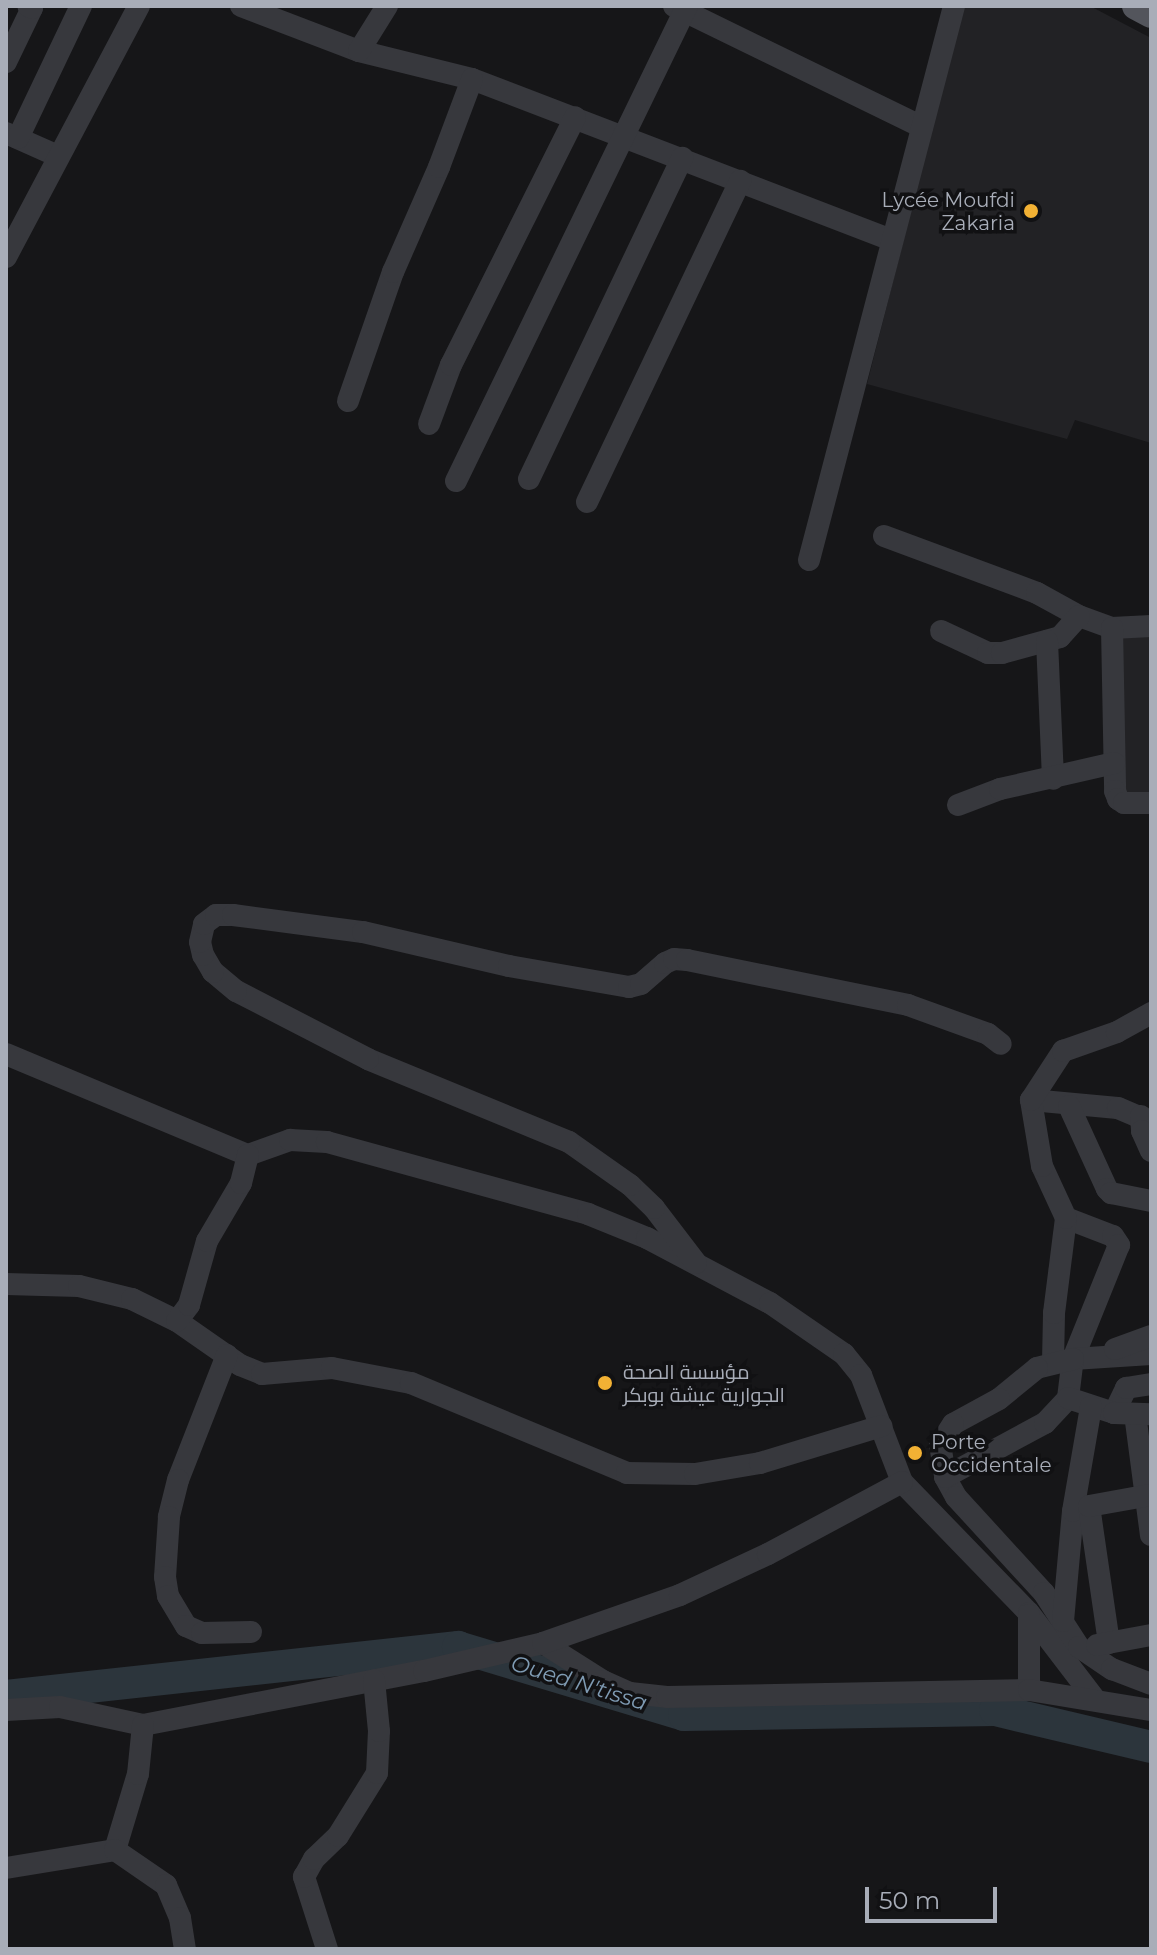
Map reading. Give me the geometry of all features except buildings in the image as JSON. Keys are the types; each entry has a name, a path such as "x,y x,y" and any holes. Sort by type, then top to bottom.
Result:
{"main road":[{"path":"1136,6 1151,14"}],"street":[{"path":"58,156 12,135 81,6"},
{"path":"6,257 139,6"},
{"path":"241,6 295,15 359,51 472,79 892,240"},
{"path":"359,51 387,6"},
{"path":"809,560 954,6"},
{"path":"6,62 31,7"},
{"path":"456,481 682,8 922,127"},
{"path":"348,401 393,272 439,167 472,79"},
{"path":"429,424 451,365 575,117"},
{"path":"529,479 682,158"},
{"path":"587,502 740,181"},
{"path":"884,536 1037,593 1079,616 1112,628 1148,621"},
{"path":"941,631 988,653 1060,637 1079,616"},
{"path":"1112,628 1114,763 1118,799 1129,804 1151,803"},
{"path":"1047,641 1053,779"},
{"path":"958,805 1000,789 1114,763"},
{"path":"696,1263 654,1208 630,1185 569,1142 368,1059 236,991 213,972 203,955 200,942 204,924 216,915 233,915 363,932 509,966 629,987 641,984 665,963 674,959 687,960 908,1005 988,1034 1001,1044"},
{"path":"1068,1398 1054,1313 1066,1218 1042,1166 1031,1100 1063,1051 1117,1032 1151,1013"},
{"path":"6,1054 248,1155 290,1140 344,1146 588,1214 647,1238 696,1263 807,1326 844,1354 861,1375 902,1482 1029,1613 1094,1698"},
{"path":"1031,1100 1069,1106 1118,1108 1146,1119 1142,1131 1151,1151"},
{"path":"1069,1106 1085,1145 1111,1193 1151,1201"},
{"path":"177,1321 195,1291 207,1241 241,1183 248,1155"},
{"path":"1063,1360 1119,1245 1113,1236 1066,1218"},
{"path":"6,1284 79,1286 132,1299 177,1321 240,1365 262,1374 332,1368 411,1383 586,1457 638,1474 695,1474 760,1463 882,1426"},
{"path":"1105,1358 1118,1347 1151,1336"},
{"path":"1151,1354 1063,1360 1037,1368 999,1399 953,1424 940,1444 945,1477 956,1497 1044,1593 1079,1647 1112,1669 1151,1684"},
{"path":"227,1355 178,1480 169,1517 165,1577 172,1605 186,1626 202,1633 251,1632"},
{"path":"1151,1384 1126,1388 1148,1496 1151,1535"},
{"path":"1068,1398 1091,1407 1133,1414"},
{"path":"945,1477 1045,1423 1068,1398"},
{"path":"1063,1621 1073,1511 1091,1407"},
{"path":"6,1710 60,1707 143,1725 543,1643 680,1595 768,1554 902,1482"},
{"path":"1109,1643 1089,1506 1148,1496"},
{"path":"1029,1613 1029,1690"},
{"path":"1079,1647 1151,1635"},
{"path":"543,1643 603,1681 630,1693 667,1697 1029,1690 1094,1698 1151,1710"},
{"path":"327,1949 304,1877 314,1859 338,1836 377,1773 379,1731 374,1680"},
{"path":"115,1850 138,1774 143,1725"},
{"path":"6,1868 115,1850 166,1885 180,1918 185,1949"}],"shaded area":[{"name":"Lycée Moufdi Zakaria","path":"963,6 1090,6 1151,38 1151,443 1075,420 1067,439 867,384"},
{"path":"1117,635 1151,635 1151,797 1117,797"}],"waterway":[{"name":"Oued N'tissa","path":"6,1696 458,1647 684,1715 995,1710 1151,1747"}],"place":[{"name":"Lycée Moufdi Zakaria","path":"1031,211"},
{"name":"مؤسسة الصحة الجوارية عيشة بوبكر","path":"605,1383"},
{"name":"Porte Occidentale","path":"915,1453"}]}
